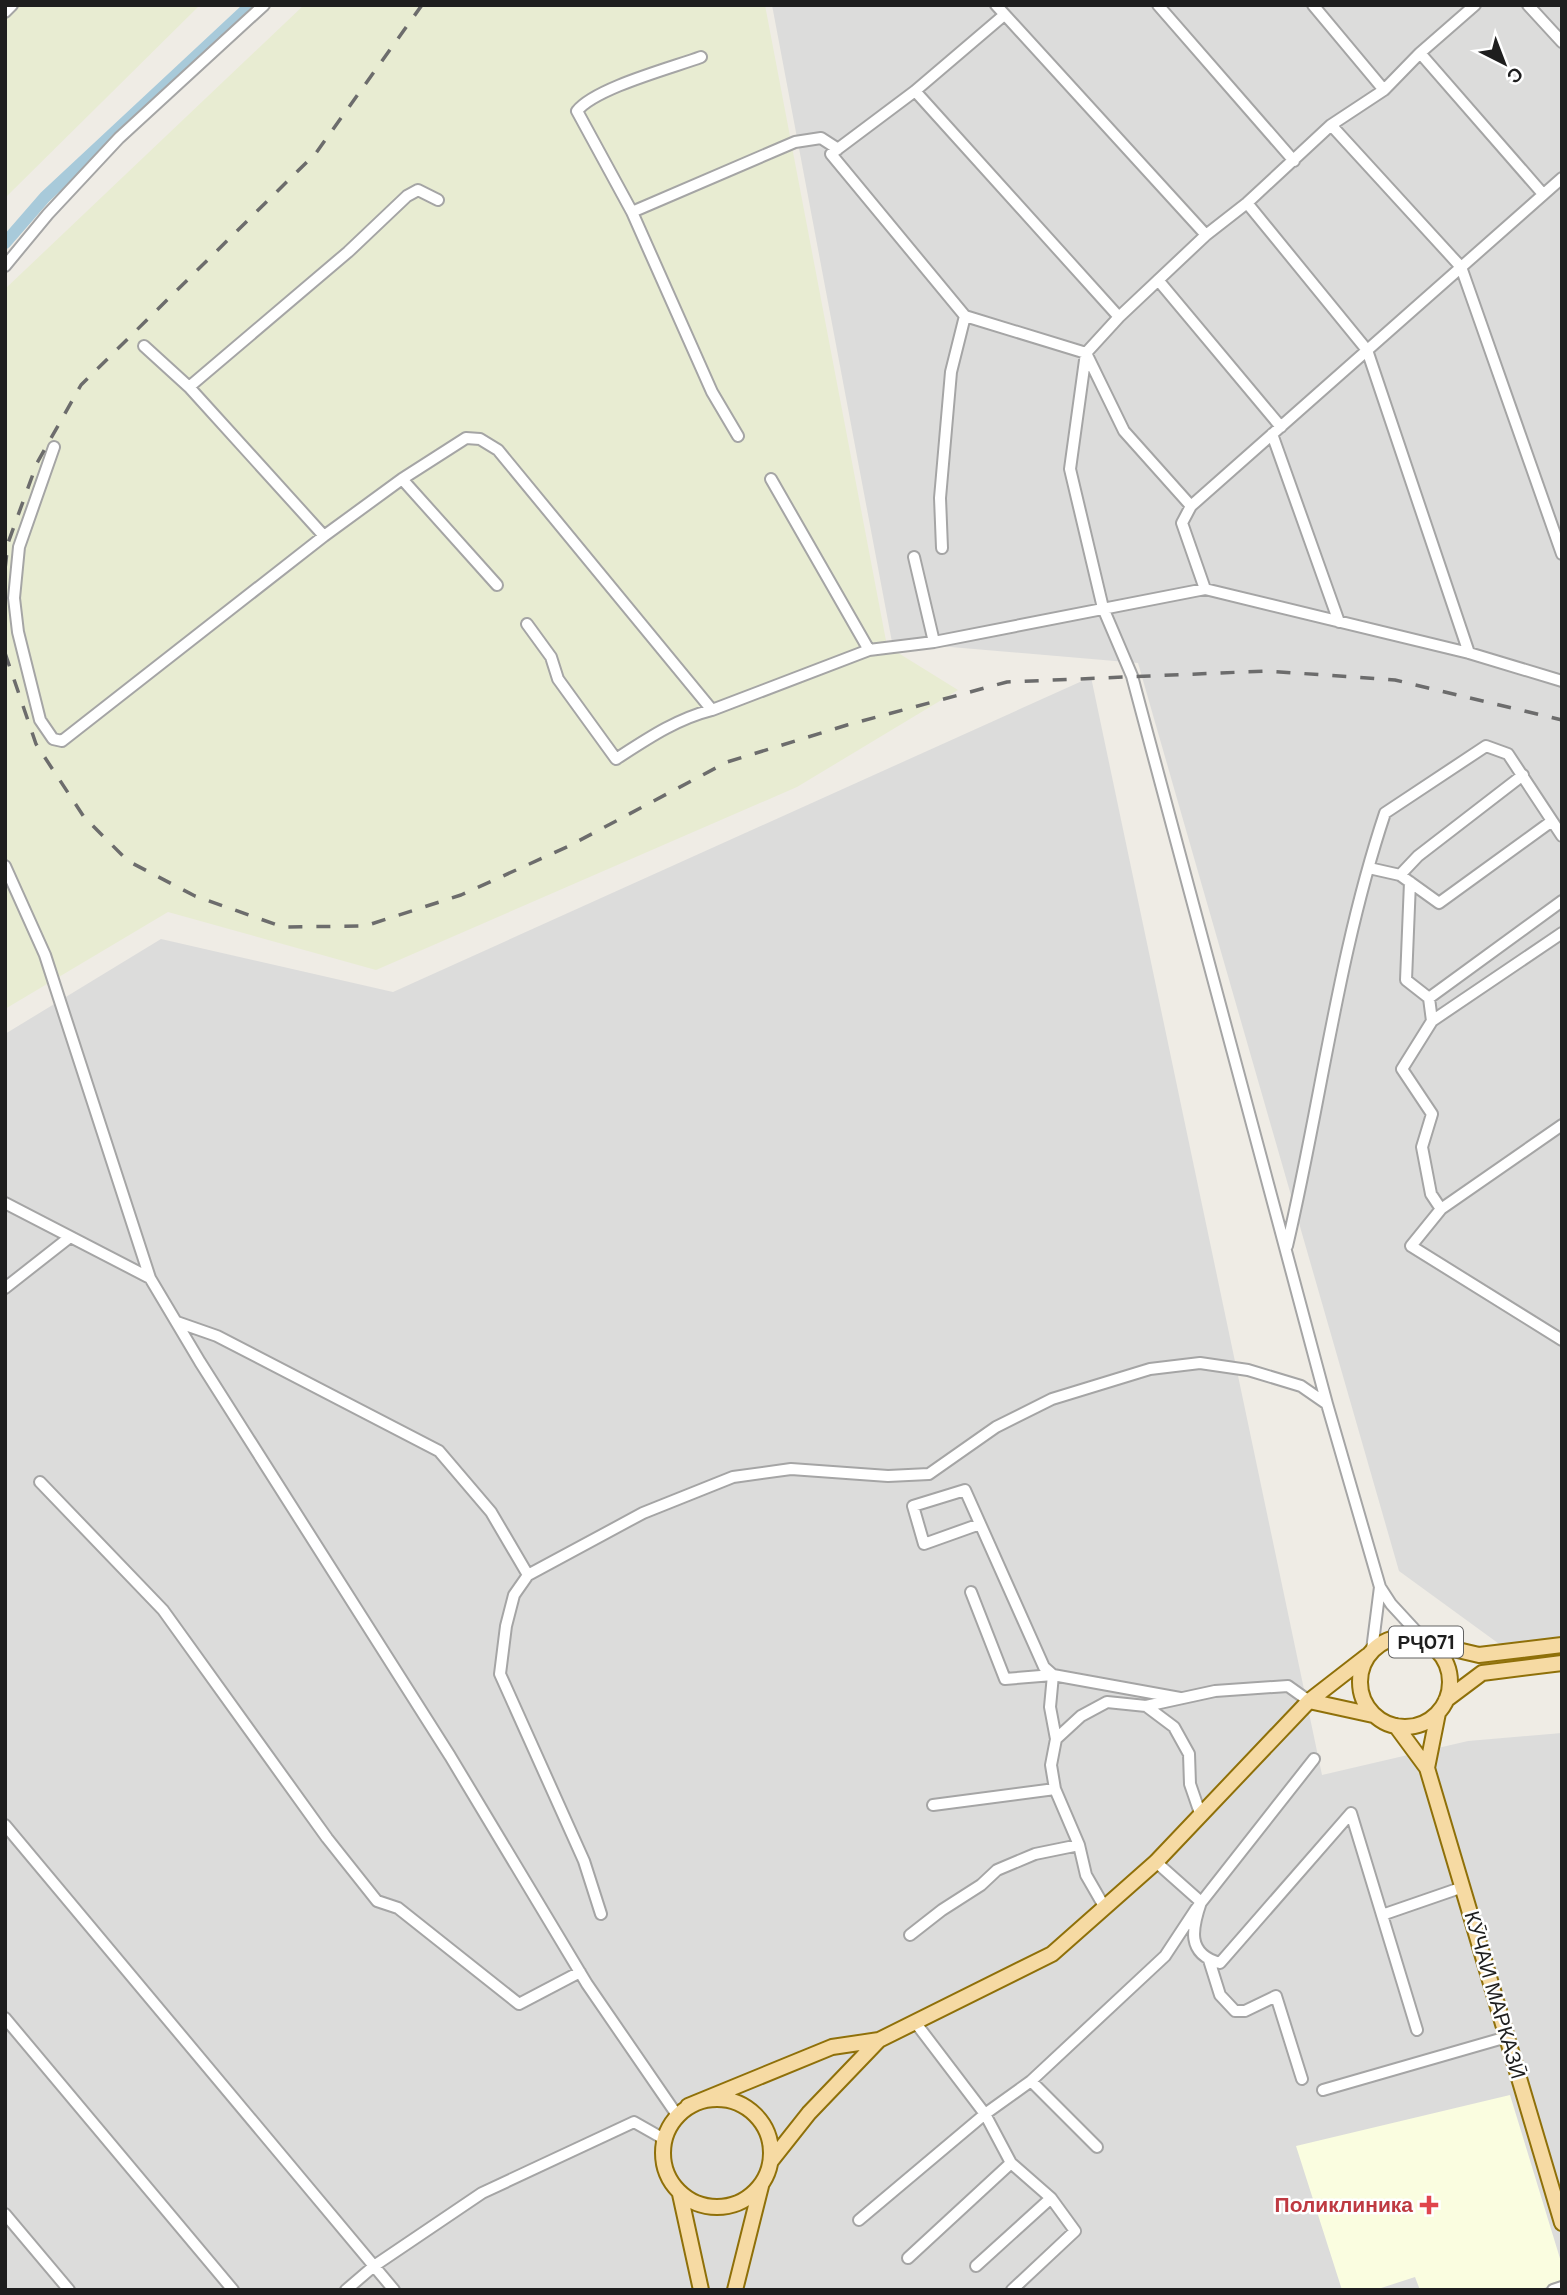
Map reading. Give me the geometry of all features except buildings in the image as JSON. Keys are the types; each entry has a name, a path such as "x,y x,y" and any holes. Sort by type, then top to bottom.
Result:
{"main road":[{"name":"РҶ071","path":"1373,1714 1365,1704 1359,1680 1370,1653 1384,1642 1398,1637 1412,1637 1428,1643 1439,1652 1450,1675 1450,1688 1442,1707"},
{"path":"1428,1643 1479,1655 1562,1645"},
{"path":"682,2111 832,2047 879,2040 1052,1954 1156,1862 1308,1701 1370,1653"},
{"path":"1308,1701 1373,1714 1384,1722 1411,1727 1426,1722 1482,1673 1562,1663"},
{"path":"1427,1768 1442,1707"},
{"path":"1396,1726 1427,1768"},
{"name":"КӮЧАИ МАРКАЗӢ","path":"1427,1768 1562,2223"},
{"path":"735,2290 762,2184 771,2161 809,2113 879,2040"},
{"path":"762,2184 749,2197 732,2206 714,2208 696,2204 680,2194 664,2169 662,2154 669,2126 682,2111 705,2099 722,2098 739,2103 754,2113 765,2127 771,2144 771,2161"},
{"path":"680,2194 701,2290"}],"street":[{"path":"5,12 12,5"},
{"path":"5,266 48,214 119,138 264,5"},
{"path":"996,5 1003,16 1206,235"},
{"path":"1158,5 1294,161"},
{"path":"1313,5 1384,90"},
{"path":"1528,5 1562,42"},
{"path":"1428,1643 1391,1604 1380,1587 1328,1404 1132,676 1103,608 1070,468 1086,353 1119,317 1206,235 1247,203 1331,125 1384,90 1470,7"},
{"path":"1003,16 915,91 831,155 965,316 1086,353 1124,431 1192,506"},
{"path":"1420,53 1543,194"},
{"path":"701,57 609,90 582,105 578,111 632,212 712,392 738,436"},
{"path":"915,91 1119,317"},
{"path":"1331,125 1461,267 1562,554"},
{"path":"632,212 795,142 821,138 838,149"},
{"path":"1205,589 1182,523 1192,506 1562,178"},
{"path":"189,387 348,252 407,196 418,190 438,200"},
{"path":"1247,203 1367,350 1469,653"},
{"path":"1158,280 1277,430 1339,622"},
{"path":"942,548 940,498 951,372 965,316"},
{"path":"144,346 189,387 324,536"},
{"path":"54,447 19,547 14,598 18,632 40,720 53,739 62,741 324,536 402,479 466,438 480,439 498,450 712,710"},
{"path":"402,479 497,585"},
{"path":"771,479 869,650"},
{"path":"914,557 934,642"},
{"path":"527,624 551,657 558,679 616,759 667,727 692,715 712,710 869,650 934,642 1205,589 1469,653 1562,681"},
{"path":"1286,1249 1304,1172 1346,948 1385,813 1486,746 1508,754 1562,836"},
{"path":"1400,875 1418,856 1523,775"},
{"path":"1369,868 1400,875 1439,903 1552,821"},
{"path":"5,866 45,955 150,1278 450,1756 580,1972 682,2111"},
{"path":"1410,882 1406,980 1429,998 1432,1021"},
{"path":"1429,998 1562,901"},
{"path":"1441,1209 1431,1194 1422,1147 1432,1114 1402,1069 1432,1021 1562,933"},
{"path":"1562,1125 1441,1209 1411,1246 1562,1340"},
{"path":"5,1203 150,1278"},
{"path":"5,1288 70,1237"},
{"path":"177,1322 218,1336 439,1451 491,1512 528,1575"},
{"path":"601,1914 584,1861 500,1674 506,1626 514,1595 528,1575 643,1513 733,1477 791,1469 888,1476 929,1474 996,1427 1052,1399 1150,1369 1200,1363 1248,1370 1301,1386 1328,1404"},
{"path":"40,1482 163,1610 327,1838 377,1901 398,1908 519,2004 580,1972"},
{"path":"980,1524 924,1544 913,1506 965,1490 1044,1667 1053,1675"},
{"path":"1370,1653 1380,1587"},
{"path":"971,1592 1005,1679 1053,1675 1180,1698"},
{"path":"1053,1675 1050,1707 1056,1739 1051,1765 1055,1789 1079,1845 1086,1875 1105,1908"},
{"path":"1056,1739 1081,1716 1107,1702 1146,1706 1215,1691 1288,1686 1308,1701"},
{"path":"1146,1706 1174,1727 1189,1754 1190,1784 1201,1816"},
{"path":"859,2220 985,2114 1031,2081 1165,1956 1201,1902 1314,1759"},
{"path":"933,1805 1055,1789"},
{"path":"1209,1960 1220,1963 1351,1813 1418,2029"},
{"path":"5,1825 394,2290"},
{"path":"910,1936 942,1910 981,1885 997,1870 1035,1854 1079,1845"},
{"path":"1156,1862 1201,1902"},
{"path":"1382,1915 1463,1887"},
{"path":"1201,1902 1192,1928 1195,1945 1209,1960 1220,1995 1235,2011 1245,2011 1276,1996 1302,2079"},
{"path":"5,2018 233,2290"},
{"path":"915,2022 985,2114 1011,2163 1051,2198 1075,2231 1012,2290"},
{"path":"1322,2090 1507,2037"},
{"path":"1031,2081 1097,2147"},
{"path":"346,2290 374,2266 482,2193 634,2123 664,2139"},
{"path":"908,2258 1011,2163"},
{"path":"976,2266 1051,2198"},
{"path":"5,2214 69,2290"},
{"path":"1553,2290 1562,2287"}],"shaded area":[{"path":"5,5 200,5 5,198"},
{"path":"304,5 765,5 887,646 958,690 797,787 376,970 168,912 5,1009 5,289"},
{"path":"772,5 1562,5 1562,1639 1502,1646 1399,1571 1138,663 892,642"},
{"path":"1091,677 1322,1775 1468,1741 1562,1733 1562,2290 5,2290 5,1034 161,939 393,992"},
{"name":"Поликлиника","path":"1510,2095 1562,2265 1562,2282 1538,2290 1420,2290 1415,2277 1375,2290 1342,2290 1296,2146"}],"waterway":[{"path":"5,243 45,197 251,5"}],"railway":[{"path":"5,569 8,543 37,463 81,385 316,153 422,5"},
{"path":"5,653 36,744 84,817 128,861 195,896 283,927 365,926 461,895 569,846 727,762 847,725 1007,682 1267,671 1395,680 1562,720"}],"place":[{"name":"Поликлиника","path":"1429,2205"}]}
